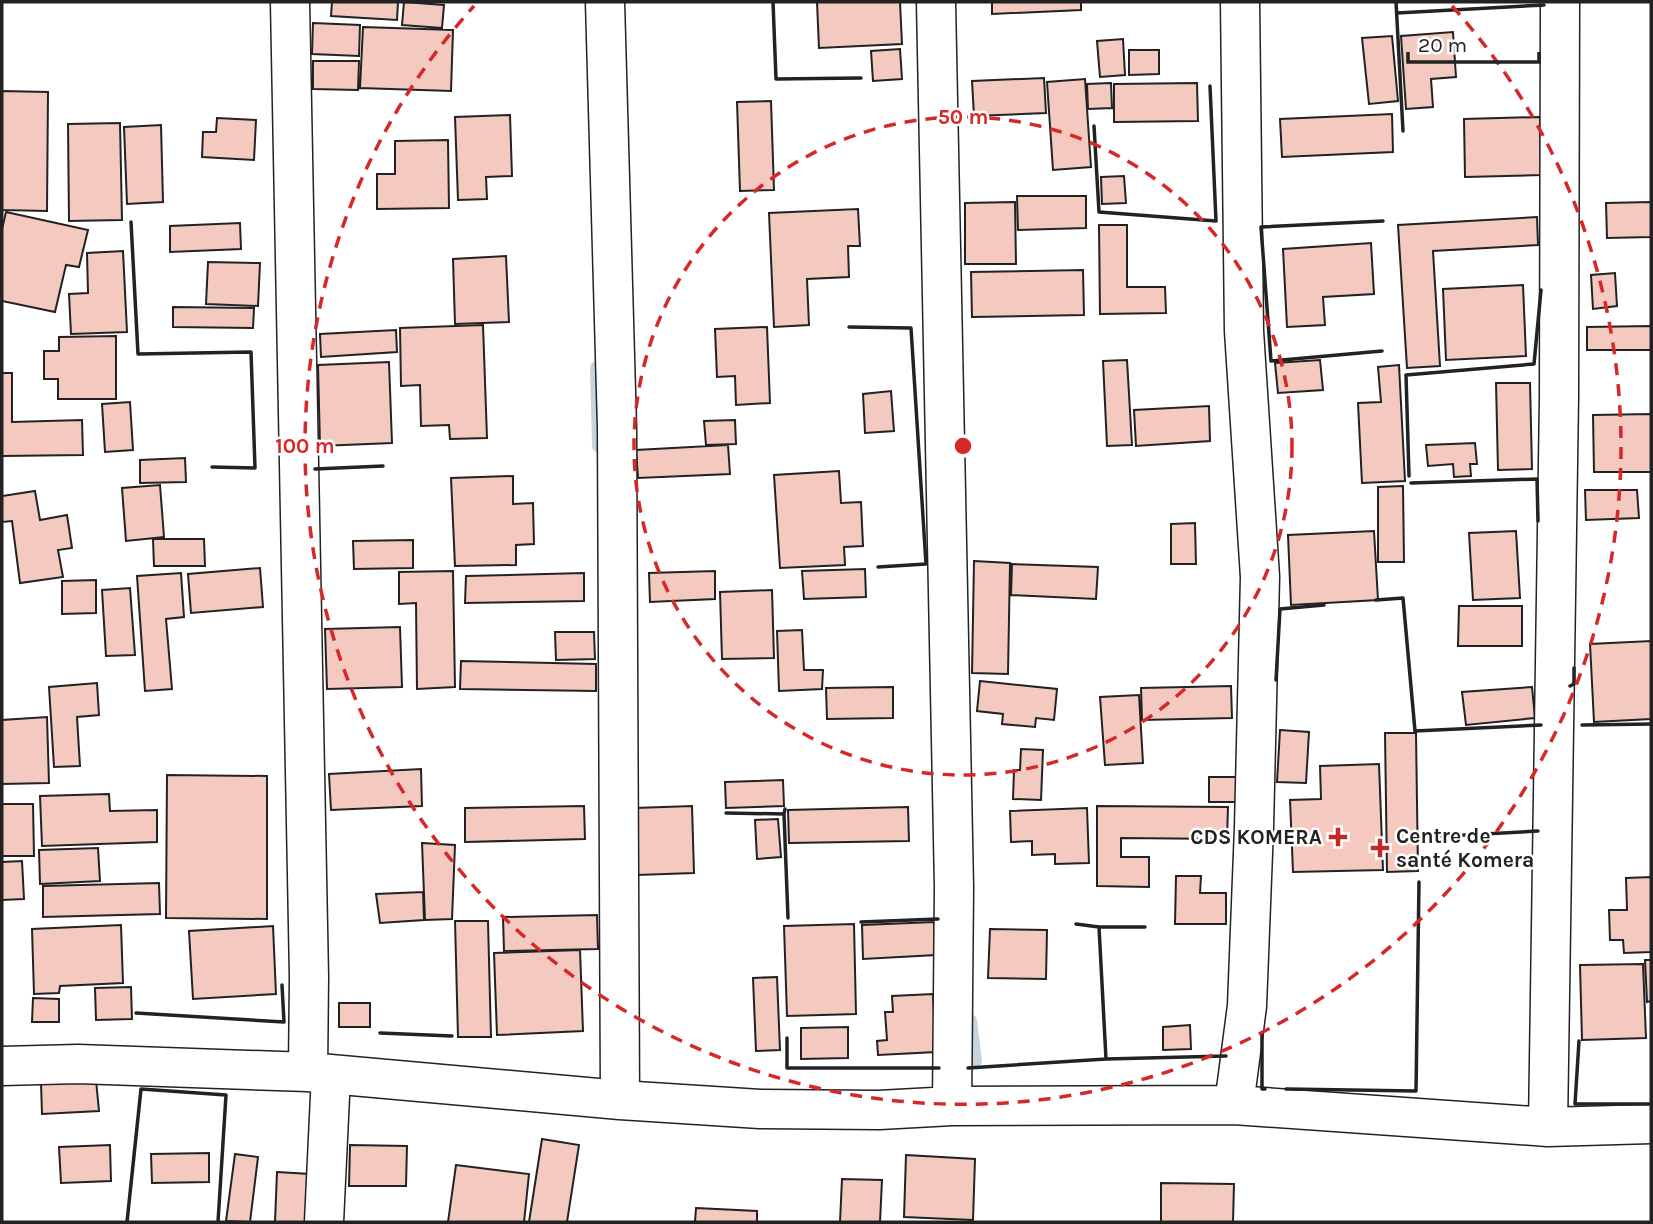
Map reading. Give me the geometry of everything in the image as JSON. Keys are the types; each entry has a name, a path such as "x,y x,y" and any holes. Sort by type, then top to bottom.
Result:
{"street":[{"path":"290,2 309,977 319,1073 324,1222"},
{"path":"605,2 617,427 620,1100"},
{"path":"936,2 953,873 952,1105"},
{"path":"1234,1105 1247,1006 1259,577 1244,331 1240,2"},
{"path":"1548,1127 1559,384 1560,2"},
{"path":"2,1066 78,1064 319,1073 760,1110 879,1110 952,1105 1234,1105 1548,1127 1651,1125"}],"building":[{"path":"332,2 398,2 397,20 331,16"},
{"path":"404,2 444,5 442,28 402,25"},
{"path":"817,2 900,2 902,44 819,48"},
{"path":"992,2 1081,2 1081,10 992,14"},
{"path":"313,23 360,25 359,56 312,54"},
{"path":"363,27 453,30 451,91 360,88"},
{"path":"1453,32 1456,77 1431,79 1433,107 1406,109 1401,36"},
{"path":"1392,36 1398,101 1369,104 1362,38"},
{"path":"1123,39 1125,75 1100,77 1097,41"},
{"path":"900,49 902,79 873,81 871,51"},
{"path":"1129,50 1159,50 1159,74 1129,75"},
{"path":"313,61 359,61 358,90 313,89"},
{"path":"1044,78 1046,113 974,116 972,81"},
{"path":"1085,79 1091,167 1053,170 1047,82"},
{"path":"1111,83 1112,108 1088,109 1087,84"},
{"path":"1197,83 1198,121 1114,122 1114,84"},
{"path":"2,91 48,92 47,211 2,210"},
{"path":"771,101 774,190 740,191 737,102"},
{"path":"1392,114 1393,152 1282,157 1280,119"},
{"path":"510,115 512,176 486,177 487,199 458,200 455,117"},
{"path":"1540,117 1541,175 1465,177 1464,119"},
{"path":"217,118 256,120 254,160 202,157 203,132 216,132"},
{"path":"120,123 122,220 69,221 68,124"},
{"path":"161,125 163,202 127,204 124,127"},
{"path":"448,140 449,208 377,209 377,174 395,174 395,141"},
{"path":"1124,176 1126,203 1102,204 1101,177"},
{"path":"1017,196 1086,196 1086,228 1018,230"},
{"path":"1015,202 1016,264 965,264 965,203"},
{"path":"1651,202 1651,237 1607,238 1606,203"},
{"path":"858,209 860,246 848,246 849,277 807,279 809,325 774,327 769,213"},
{"path":"6,212 88,230 79,267 66,265 55,312 2,301 2,229"},
{"path":"1537,217 1538,245 1433,251 1440,366 1407,368 1398,225"},
{"path":"240,223 241,249 170,252 170,226"},
{"path":"1099,225 1127,225 1127,287 1165,287 1166,313 1100,314"},
{"path":"1371,243 1374,294 1323,297 1325,325 1287,327 1283,249"},
{"path":"123,251 127,332 71,334 69,294 88,293 87,253"},
{"path":"506,256 509,322 455,324 453,259"},
{"path":"208,262 260,263 258,306 206,304"},
{"path":"1083,270 1084,315 972,317 971,272"},
{"path":"1615,273 1617,306 1593,309 1591,275"},
{"path":"1523,285 1526,356 1446,360 1443,289"},
{"path":"173,307 254,308 253,328 173,327"},
{"path":"483,325 487,438 450,439 449,425 421,426 420,385 401,386 400,328"},
{"path":"1651,326 1651,350 1587,350 1587,327"},
{"path":"767,327 770,403 736,405 735,376 717,377 715,329"},
{"path":"396,330 397,352 321,357 320,334"},
{"path":"116,336 116,399 58,399 58,379 44,379 44,351 59,351 59,337"},
{"path":"1127,360 1132,445 1107,446 1103,361"},
{"path":"1320,360 1323,390 1278,393 1275,363"},
{"path":"389,362 392,443 320,446 318,365"},
{"path":"1399,365 1405,481 1362,483 1358,403 1381,402 1378,367"},
{"path":"2,373 12,373 12,422 82,420 83,455 2,456"},
{"path":"1496,383 1530,383 1532,469 1498,470"},
{"path":"891,391 894,431 865,433 863,394"},
{"path":"130,402 133,450 105,452 102,404"},
{"path":"1209,406 1210,441 1136,446 1134,410"},
{"path":"1651,414 1651,472 1594,472 1593,415"},
{"path":"735,420 736,444 706,445 704,421"},
{"path":"1475,443 1477,464 1470,464 1471,476 1454,477 1453,464 1428,466 1426,445"},
{"path":"728,445 730,474 638,478 636,450"},
{"path":"185,458 186,482 140,483 140,460"},
{"path":"839,471 841,503 861,502 863,546 844,547 845,565 780,568 774,475"},
{"path":"513,476 513,504 533,503 534,544 516,545 516,565 455,566 451,478"},
{"path":"160,485 164,537 126,541 122,488"},
{"path":"1403,486 1404,562 1378,562 1378,487"},
{"path":"1585,490 1637,490 1639,518 1586,520"},
{"path":"35,491 40,520 67,515 72,548 58,550 63,577 20,583 12,521 2,522 2,496"},
{"path":"1195,523 1196,564 1171,564 1171,524"},
{"path":"1374,531 1378,600 1291,605 1288,535"},
{"path":"1516,531 1520,598 1473,600 1469,533"},
{"path":"153,539 204,539 205,566 154,566"},
{"path":"413,540 413,568 354,569 353,541"},
{"path":"974,561 1010,563 1008,674 972,673"},
{"path":"1012,564 1098,567 1096,599 1011,595"},
{"path":"260,568 263,607 191,613 188,574"},
{"path":"865,569 866,597 804,599 802,571"},
{"path":"453,571 455,687 417,689 416,603 399,604 399,572"},
{"path":"715,571 715,599 650,602 649,573"},
{"path":"181,573 184,617 166,619 172,689 145,691 137,576"},
{"path":"584,573 584,601 465,603 466,576"},
{"path":"96,580 96,613 62,614 62,581"},
{"path":"130,588 135,655 106,656 102,590"},
{"path":"772,590 774,658 722,659 720,592"},
{"path":"1459,606 1522,606 1522,646 1458,646"},
{"path":"400,627 402,687 327,689 325,629"},
{"path":"802,630 804,670 823,670 822,689 779,691 777,631"},
{"path":"555,632 594,632 595,659 556,660"},
{"path":"1651,641 1651,719 1594,722 1590,644"},
{"path":"461,661 596,664 596,691 460,689"},
{"path":"980,681 1057,689 1054,720 1036,718 1035,727 1002,724 1003,714 977,711"},
{"path":"97,683 99,715 77,717 80,766 54,767 49,687"},
{"path":"1231,686 1232,718 1142,720 1141,688"},
{"path":"893,687 893,718 827,719 826,688"},
{"path":"1532,687 1535,718 1466,725 1462,692"},
{"path":"1139,695 1143,763 1105,765 1100,697"},
{"path":"47,717 49,783 2,784 2,720"},
{"path":"1280,730 1309,732 1306,783 1277,782"},
{"path":"1385,733 1416,733 1418,871 1387,872"},
{"path":"1021,749 1043,750 1041,800 1013,799 1014,770 1020,770"},
{"path":"1379,764 1383,870 1293,872 1290,800 1321,799 1320,766"},
{"path":"421,769 422,806 331,810 329,774"},
{"path":"167,775 267,776 267,919 166,918"},
{"path":"1209,777 1236,777 1236,802 1209,802"},
{"path":"783,780 784,806 726,808 725,782"},
{"path":"109,794 110,811 157,810 157,842 42,846 40,796"},
{"path":"2,804 33,804 34,856 2,856"},
{"path":"584,806 585,839 465,842 465,808"},
{"path":"692,806 694,873 637,875 635,808"},
{"path":"1097,806 1228,807 1227,839 1121,838 1121,857 1149,857 1149,887 1097,886"},
{"path":"908,807 909,841 789,843 788,810"},
{"path":"1087,808 1089,863 1055,864 1055,854 1032,855 1032,841 1011,842 1010,811"},
{"path":"778,819 781,857 757,859 755,820"},
{"path":"422,843 455,845 452,919 425,920"},
{"path":"98,848 100,881 40,884 39,850"},
{"path":"22,861 24,899 2,900 2,862"},
{"path":"1176,876 1201,876 1200,893 1226,893 1226,924 1175,924"},
{"path":"1651,877 1651,952 1624,953 1623,940 1610,940 1609,910 1627,910 1626,878"},
{"path":"159,883 160,914 43,917 43,886"},
{"path":"423,892 424,920 380,923 376,894"},
{"path":"597,915 598,949 504,951 503,917"},
{"path":"455,921 488,921 491,1037 458,1037"},
{"path":"934,922 936,955 863,959 862,925"},
{"path":"854,924 856,1014 787,1016 784,926"},
{"path":"121,925 123,983 60,986 59,993 34,994 32,929"},
{"path":"273,926 276,994 193,999 189,931"},
{"path":"990,929 1047,930 1046,979 988,978"},
{"path":"580,950 583,1031 497,1035 494,953"},
{"path":"1645,960 1651,960 1651,1001 1647,1002"},
{"path":"1643,964 1646,1038 1582,1040 1580,965"},
{"path":"777,977 780,1050 756,1051 753,978"},
{"path":"131,987 132,1019 96,1020 95,988"},
{"path":"933,994 936,1052 878,1055 877,1041 887,1040 885,1012 893,1012 892,996"},
{"path":"33,998 59,999 59,1022 32,1022"},
{"path":"339,1003 370,1003 370,1027 339,1027"},
{"path":"1190,1025 1191,1049 1163,1050 1163,1027"},
{"path":"848,1027 848,1058 801,1059 801,1028"},
{"path":"96,1080 99,1111 42,1114 41,1083"},
{"path":"542,1139 579,1145 567,1222 529,1222"},
{"path":"110,1145 111,1181 61,1183 59,1147"},
{"path":"350,1145 407,1146 406,1186 349,1186"},
{"path":"209,1153 209,1182 152,1183 151,1154"},
{"path":"235,1154 258,1157 250,1222 226,1221"},
{"path":"906,1155 975,1159 973,1220 904,1217"},
{"path":"456,1165 529,1174 524,1222 448,1222"},
{"path":"277,1172 310,1174 307,1222 275,1222"},
{"path":"842,1179 882,1180 880,1222 840,1222"},
{"path":"1161,1183 1234,1184 1233,1222 1161,1222"},
{"path":"696,1208 757,1211 757,1222 695,1222"}],"waterway":[{"path":"597,368 599,446"},
{"path":"970,1021 975,1061"}],"wall":[{"path":"773,2 776,79 861,78"},
{"path":"1396,2 1403,131"},
{"path":"1397,13 1544,5"},
{"path":"1094,126 1099,212 1216,221 1210,86"},
{"path":"1382,351 1271,361 1261,227 1383,221"},
{"path":"131,222 138,354 251,352 255,468 212,467"},
{"path":"1409,476 1406,375 1534,364 1541,290"},
{"path":"849,327 911,328 926,564 878,567"},
{"path":"315,469 383,466"},
{"path":"1411,483 1537,479 1538,521"},
{"path":"1376,600 1403,598 1415,731 1541,725"},
{"path":"1276,680 1280,609 1324,605"},
{"path":"1570,686 1574,684 1574,668"},
{"path":"1582,725 1651,724"},
{"path":"726,813 784,814 785,809"},
{"path":"784,814 788,918"},
{"path":"1429,837 1538,831"},
{"path":"1286,1089 1416,1091 1419,882"},
{"path":"861,922 938,919"},
{"path":"1076,924 1145,927"},
{"path":"1099,927 1106,1059"},
{"path":"136,1013 284,1022 282,985"},
{"path":"380,1033 452,1036"},
{"path":"1262,1033 1262,1089 1265,1089"},
{"path":"787,1038 787,1068 939,1068"},
{"path":"1579,1041 1575,1104 1651,1104"},
{"path":"968,1068 1106,1059 1226,1056"},
{"path":"127,1222 141,1089 226,1095 218,1222"}],"place":[{"name":"CDS KOMERA","path":"1338,837"},
{"name":"Centre de santé Komera","path":"1380,848"}]}
